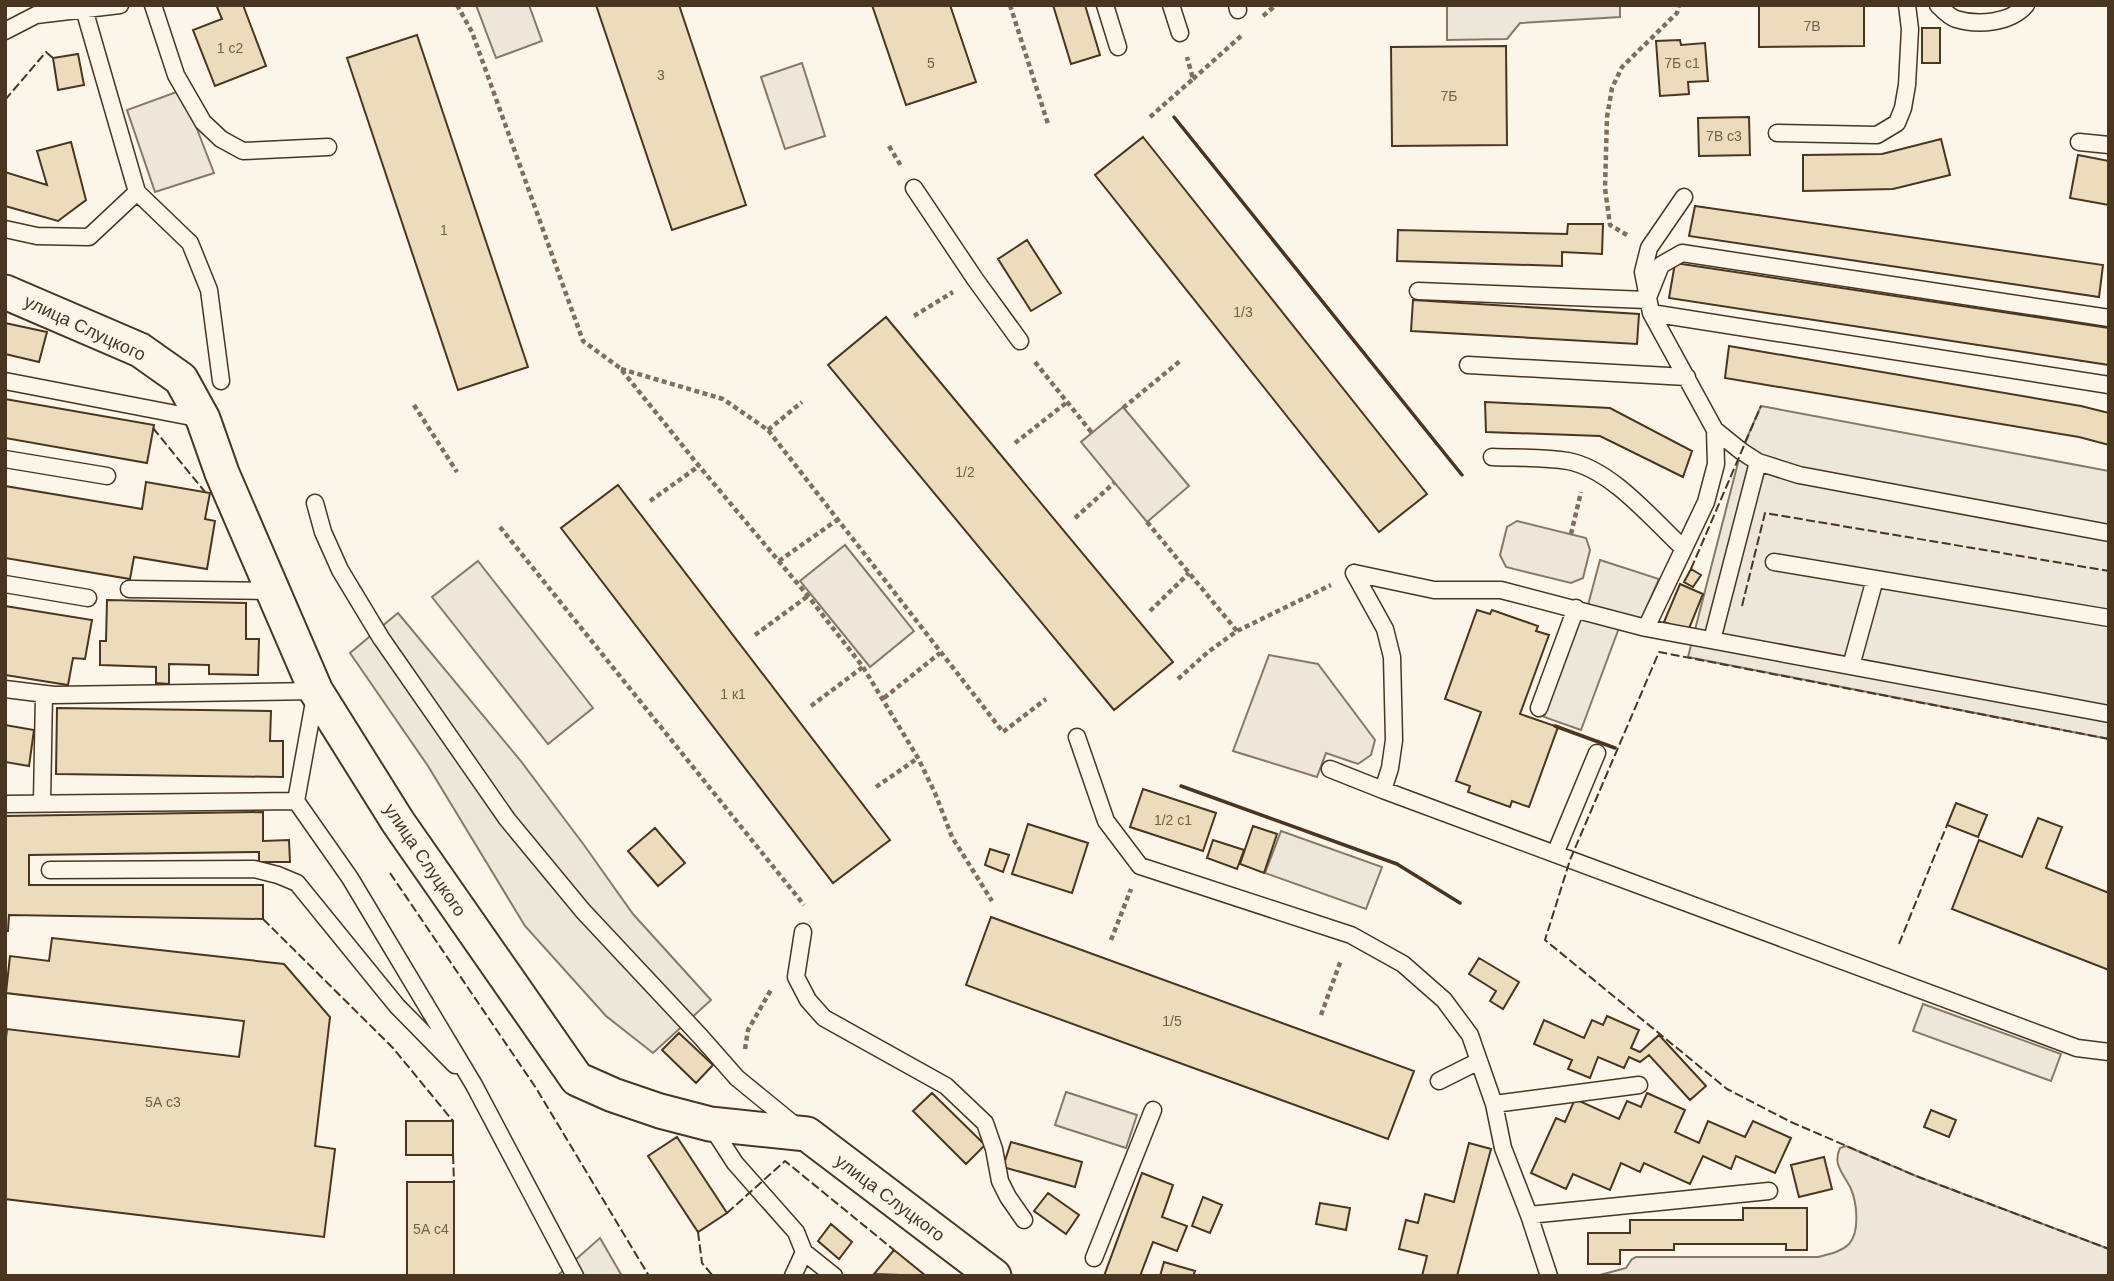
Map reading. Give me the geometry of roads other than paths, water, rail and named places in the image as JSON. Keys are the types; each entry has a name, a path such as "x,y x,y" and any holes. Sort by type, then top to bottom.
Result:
{"street":[{"name":"улица Слуцкого","path":"5,292 140,350 181,379 204,419 222,473 316,691 398,822 577,1079 660,1111 710,1124 807,1134 994,1276"}],"lane":[{"path":"5,31 36,15 120,5"},
{"path":"153,5 176,75 204,122 221,139 243,151 328,147"},
{"path":"1105,5 1118,47"},
{"path":"1171,5 1180,33"},
{"path":"1777,134 1877,135 1897,123 1907,85 1910,29 1907,5"},
{"path":"1938,5 1954,19 1987,23 2021,12 2026,5"},
{"path":"84,9 137,192 190,243 209,290 221,380"},
{"path":"2079,142 2109,145"},
{"path":"914,188 1020,341"},
{"path":"5,229 37,236 89,237 137,192"},
{"path":"1684,197 1649,248 1643,272 1649,307 1715,430 1741,452 1758,462 1799,475 2109,533"},
{"path":"1649,307 1661,265 1682,253 2109,318"},
{"path":"1418,291 1649,307 2109,385"},
{"path":"1468,365 1687,377"},
{"path":"5,382 204,419"},
{"path":"1646,628 1706,502 1716,464 1715,430"},
{"path":"1492,457 1568,461 1586,467 1611,480 1683,548"},
{"path":"5,459 107,476"},
{"path":"1712,640 1758,462"},
{"path":"314,503 323,532 340,570 381,638 507,819 583,911 737,1078 766,1104 807,1134"},
{"path":"1774,562 2109,618"},
{"path":"1383,790 1390,768 1394,740 1392,657 1385,629 1354,573 1434,590 1501,590 1646,628 2109,714"},
{"path":"1851,666 1875,579"},
{"path":"5,584 88,598"},
{"path":"130,589 273,591"},
{"path":"1539,708 1576,608"},
{"path":"5,689 44,694 316,691 296,801 350,878 474,1085 575,1276"},
{"path":"42,803 44,694"},
{"path":"1077,737 1106,821 1140,866 1351,935 1404,964 1444,1000 1470,1035 1494,1104 1503,1148 1549,1276"},
{"path":"1555,854 1597,753"},
{"path":"1330,769 2077,1048 2109,1052"},
{"path":"5,804 296,801"},
{"path":"50,870 254,869 297,883 397,1006 474,1085"},
{"path":"803,932 796,977 808,1000 824,1018 946,1086 985,1123 994,1149 1000,1181 1024,1220"},
{"path":"1439,1081 1479,1061"},
{"path":"1494,1104 1639,1085"},
{"path":"1094,1258 1153,1110"},
{"path":"710,1124 735,1163 796,1232 804,1252 834,1276"},
{"path":"1529,1215 1769,1191"},
{"path":"793,1276 804,1252"}]}
